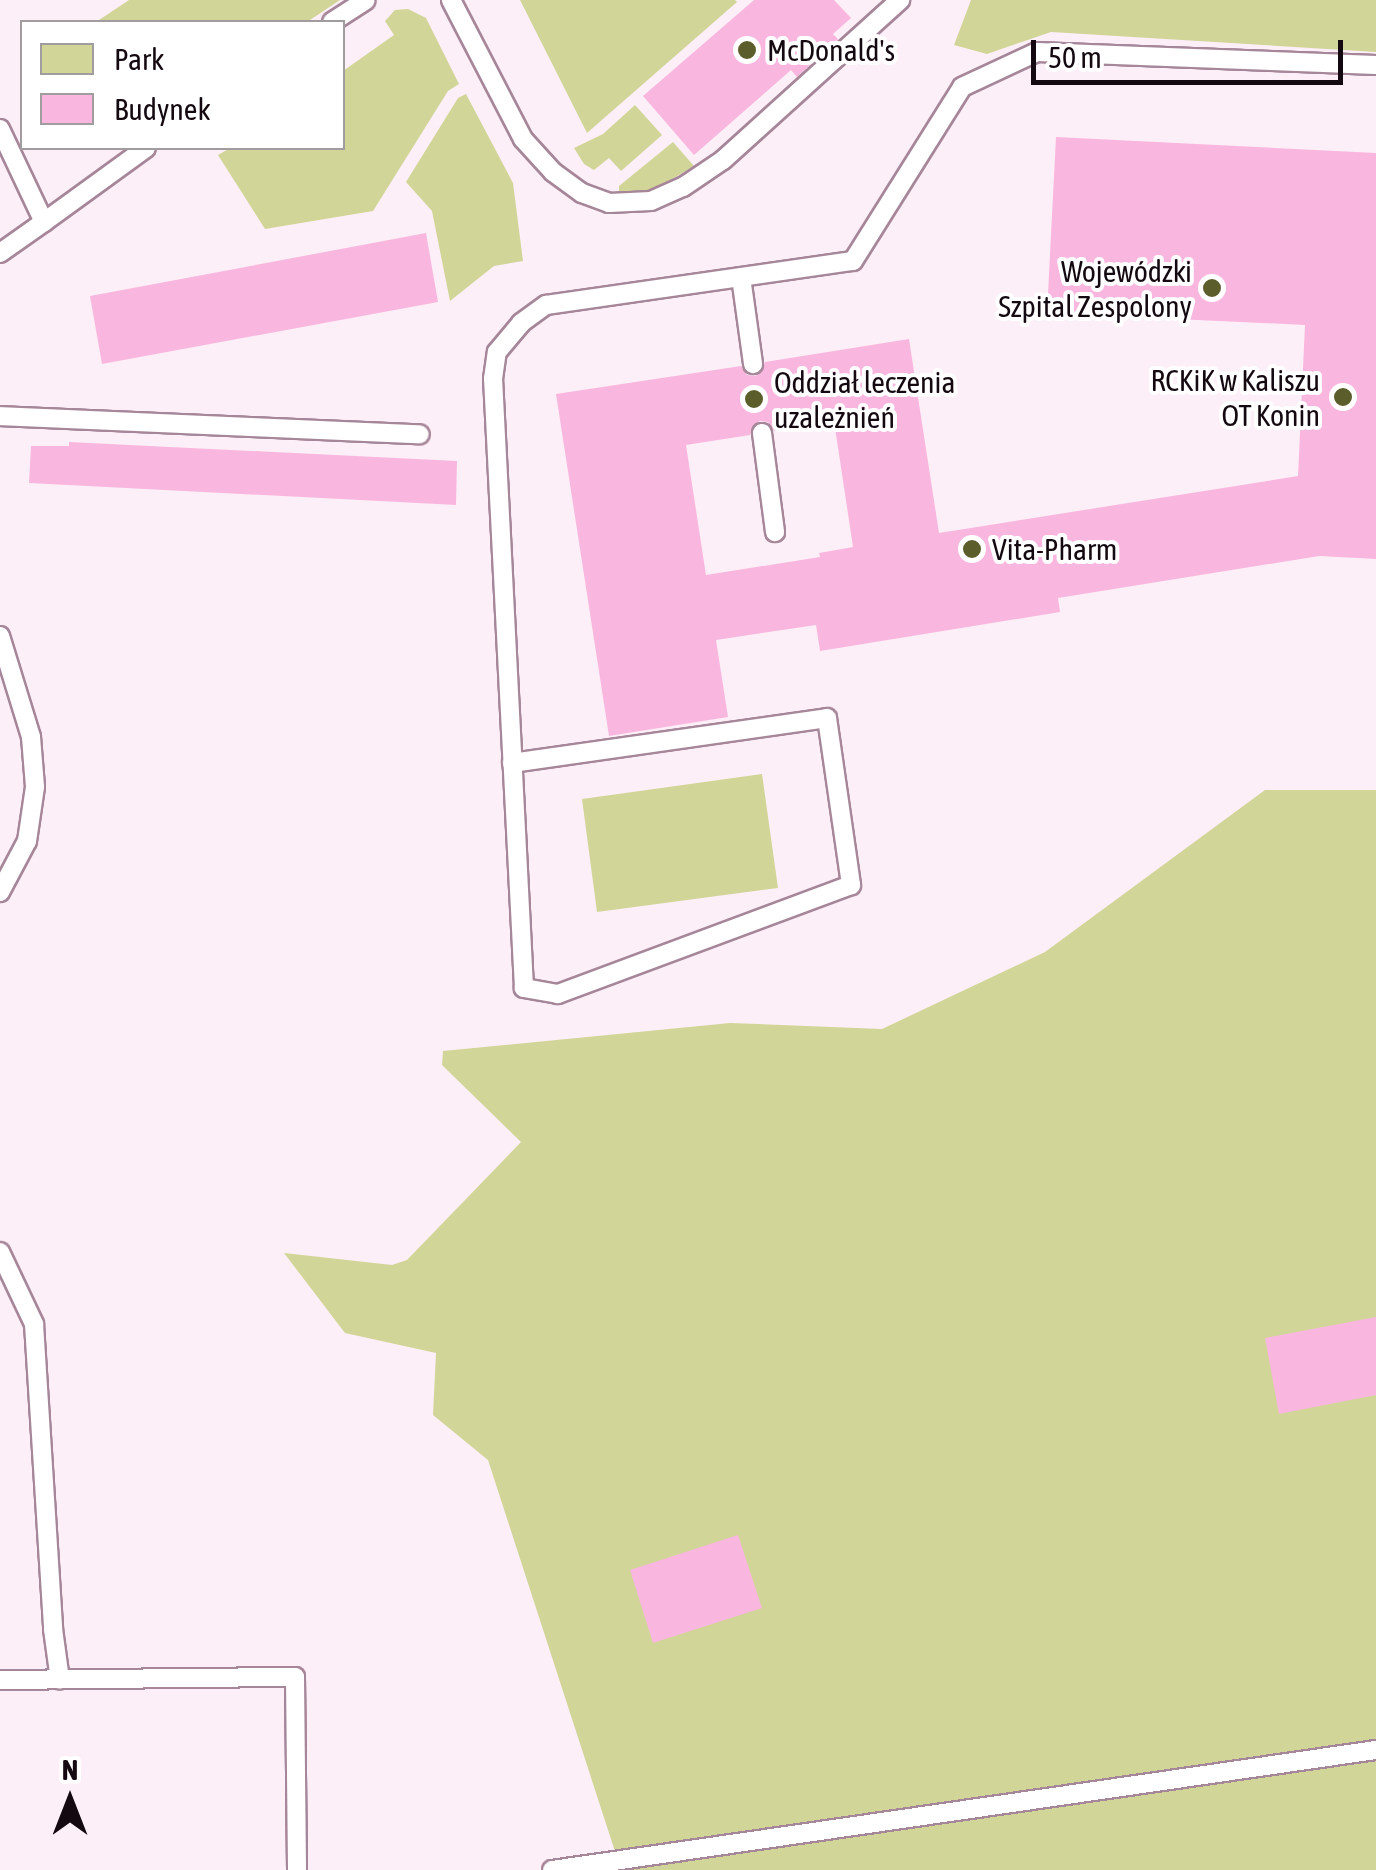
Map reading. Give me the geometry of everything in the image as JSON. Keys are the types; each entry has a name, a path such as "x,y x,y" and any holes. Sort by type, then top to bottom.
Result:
{"lane":[{"path":"335,20 366,0"},
{"path":"451,0 522,140 552,172 582,193 609,203 651,201 723,160 900,0"},
{"path":"512,762 828,718 851,885 558,994 524,988 512,762 493,379 498,352 521,323 546,305 853,261 962,87 1036,52 1376,66"},
{"path":"0,129 44,222"},
{"path":"0,253 143,150"},
{"path":"741,277 753,364"},
{"path":"0,416 420,434"},
{"path":"762,433 775,532"},
{"path":"0,636 31,737 35,787 27,840 0,892"},
{"path":"0,1252 34,1324 53,1630 60,1680"},
{"path":"0,1680 295,1678 297,1870"},
{"path":"552,1870 1376,1750"}],"green space":[{"path":"129,0 340,0 310,20 99,20"},
{"path":"520,0 735,0 737,2 587,133"},
{"path":"971,0 1376,0 1376,52 1051,32 987,54 954,45"},
{"path":"408,9 426,18 459,84 448,91 373,211 265,229 218,155 227,150 345,150 345,70 394,35 385,21 395,10"},
{"path":"466,94 513,183 523,261 494,266 450,301 432,211 406,182 458,98"},
{"path":"635,105 662,135 621,171 609,158 594,170 584,164 574,148 603,134"},
{"path":"673,142 694,166 654,190 619,192 619,186"},
{"path":"762,774 778,888 597,912 582,799"},
{"path":"1265,790 1376,790 1376,1870 621,1870 488,1460 433,1415 436,1353 345,1333 284,1253 392,1265 407,1260 521,1142 442,1065 443,1051 730,1023 882,1029 1045,952"}],"building":[{"path":"754,0 834,0 851,18 833,34 838,39 797,77 791,70 694,155 643,96"},
{"path":"1056,137 1376,153 1376,559 1319,556 1058,598 1060,612 820,651 816,625 716,640 728,717 609,736 556,394 741,366 747,375 756,376 765,362 909,339 939,533 1298,476 1305,325 1047,313","holes":["759,421 768,422 774,431 834,421 853,547 819,553 820,557 706,575 686,445 750,435"]},
{"path":"426,233 438,302 102,364 90,296"},
{"path":"69,442 457,461 456,505 29,483 31,446 69,446"},
{"path":"1376,1317 1376,1395 1279,1414 1265,1338"},
{"path":"738,1535 762,1608 653,1643 630,1570"}],"place":[{"name":"McDonald's","path":"747,50"},
{"name":"Wojewódzki Szpital Zespolony","path":"1212,288"},
{"name":"RCKiK w Kaliszu OT Konin","path":"1343,397"},
{"name":"Oddział leczenia uzależnień","path":"754,399"},
{"name":"Vita-Pharm","path":"972,549"}]}
